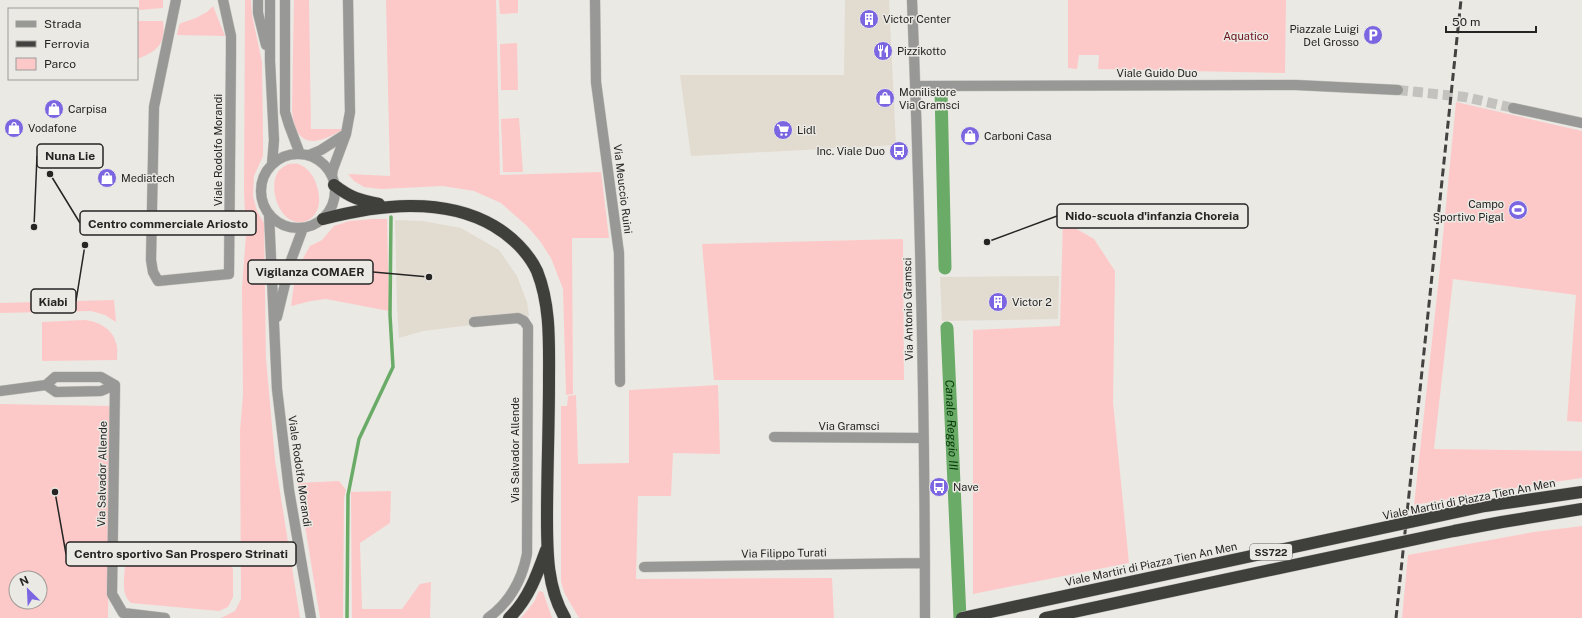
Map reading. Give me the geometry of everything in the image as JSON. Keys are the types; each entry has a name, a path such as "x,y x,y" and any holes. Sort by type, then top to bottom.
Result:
{"highway":[{"path":"333,180 348,196 357,200 386,206"},
{"path":"323,219 345,212 386,206 421,206 470,214 485,220 519,245 536,270 544,293 548,312 547,545 551,582 555,597 565,618"},
{"name":"Viale Martiri di Piazza Tien An Men","path":"962,618 1477,508 1582,492"},
{"name":"SS722","path":"1046,618 1454,531 1582,509"},
{"path":"509,618 527,596 538,573 547,545"}],"street":[{"name":"Viale Rodolfo Morandi","path":"172,0 172,18"},
{"name":"Viale Rodolfo Morandi","path":"176,0 154,107 151,260 153,272 158,281 229,274 231,36 223,0"},
{"name":"Viale Rodolfo Morandi","path":"258,0 258,13 270,61"},
{"name":"Viale Rodolfo Morandi","path":"270,0 270,61 274,140 272,164 266,171 262,180 260,189 261,198 269,214 276,221 284,226 304,228 290,263 275,327"},
{"path":"285,0 285,112 289,125 305,155 318,160 326,166 333,180"},
{"path":"304,228 323,219 333,203 335,194 333,169 346,134 350,112 348,0"},
{"name":"Via Meuccio Ruini","path":"595,0 596,82 619,253 620,382"},
{"name":"Via Antonio Gramsci","path":"912,0 926,618"},
{"name":"Viale Guido Duo","path":"915,86 1296,85 1398,90"},
{"path":"1513,108 1582,124"},
{"path":"272,164 285,156 305,155 321,150 346,134"},
{"name":"Viale Rodolfo Morandi","path":"269,214 271,290 275,327 277,389 285,463 311,618"},
{"name":"Via Salvador Allende","path":"474,322 518,318 524,321 528,327 526,554 524,569 518,584 508,599 496,613 488,618"},
{"path":"0,391 46,385 55,378 101,377 115,385"},
{"path":"46,385 56,392 101,392 115,385"},
{"name":"Via Salvador Allende","path":"115,385 112,594 123,613 165,618"},
{"name":"Via Gramsci","path":"774,437 923,438"},
{"name":"Via Filippo Turati","path":"644,567 925,563"}],"shaded area":[{"path":"845,0 889,0 896,145 691,156 680,75 844,75"},
{"path":"395,220 423,221 461,228 499,250 517,276 527,302 529,316 517,315 471,325 423,331 399,338"},
{"path":"1059,276 1058,319 942,321 940,277"}],"green space":[{"path":"139,0 163,0 163,8 139,10"},
{"path":"245,0 251,0 252,15 262,62 263,156 254,176 253,196 257,211 264,223 266,358 275,460 300,618 221,618 235,611 241,599 240,430 243,395 242,288 246,234 244,192"},
{"path":"294,0 309,0 311,129 344,129 317,141 309,141 303,138 298,133 294,124 292,111"},
{"path":"386,0 496,0 500,175 601,172 609,238 572,238 573,394 566,395 563,289 551,258 540,241 527,226 501,203 474,191 443,186 381,189 364,187 354,181 348,174 390,176"},
{"path":"499,0 518,0 518,13 500,14"},
{"name":"Aquatico","path":"1068,0 1286,0 1285,73 1098,69 1099,55 1079,55 1077,69 1068,68"},
{"path":"213,6 225,36 177,35 179,25 181,23 196,18 207,12"},
{"path":"138,21 163,21 164,29 162,41 155,50 138,59"},
{"path":"517,43 518,90 501,90 500,44"},
{"path":"1456,102 1582,131 1582,422 1567,421 1576,295 1453,279 1434,449 1582,451 1582,478 1414,505 1439,277"},
{"path":"519,118 523,172 503,172 501,119"},
{"path":"288,164 297,164 305,168 311,174 316,183 319,201 317,210 313,216 306,221 298,222 291,220 285,215 276,200 274,183 276,176 279,170"},
{"path":"387,219 389,311 326,299 291,306 294,284 301,262 310,246 322,240 334,226 349,221"},
{"path":"1063,221 1094,239 1115,271 1113,402 1129,563 973,594 973,330 1060,326"},
{"path":"902,239 904,380 714,380 702,244"},
{"path":"114,300 116,322 105,315 91,311 0,313 0,303"},
{"path":"84,320 99,324 112,334 117,345 117,360 42,361 42,322"},
{"path":"718,385 720,454 673,453 671,496 638,496 636,579 832,578 834,618 579,618 565,594 561,582 561,406 567,406 568,396 576,395 578,464 629,463 629,390"},
{"path":"0,404 111,406 108,618 0,618"},
{"path":"339,481 346,490 344,498 343,618 320,618 298,483"},
{"path":"391,491 390,523 360,543 362,609 402,609 420,584 431,582 430,618 352,618 351,492"},
{"path":"1582,526 1582,618 1402,618 1408,555 1534,532"},
{"path":"125,564 229,564 233,569 233,597 228,607 219,611 131,603 125,595 124,590"},
{"path":"539,591 543,592 552,618 521,618 534,602"}],"waterway":[{"name":"Canale Reggio III","path":"941,89 945,268"},
{"path":"347,618 348,495 359,439 393,367 390,315 391,217"},
{"name":"Canale Reggio III","path":"947,328 960,618"}],"tunnel":[{"path":"1398,90 1465,97 1513,108"}],"railway":[{"path":"1396,618 1461,0"}],"place":[{"name":"Victor Center","path":"869,19"},
{"name":"Piazzale Luigi Del Grosso","path":"1373,35"},
{"name":"Pizzikotto","path":"883,51"},
{"name":"Monilistore Via Gramsci","path":"885,98"},
{"name":"Carpisa","path":"54,109"},
{"name":"Vodafone","path":"14,128"},
{"name":"Lidl","path":"783,130"},
{"name":"Carboni Casa","path":"970,136"},
{"name":"Inc. Viale Duo","path":"899,151"},
{"name":"Centro commerciale Ariosto","path":"50,174"},
{"name":"Mediatech","path":"107,178"},
{"name":"Campo Sportivo Pigal","path":"1518,210"},
{"name":"Nuna Lie","path":"34,227"},
{"name":"Nido-scuola d'infanzia Choreia","path":"987,242"},
{"name":"Kiabi","path":"85,245"},
{"name":"Vigilanza COMAER","path":"429,277"},
{"name":"Victor 2","path":"998,302"},
{"name":"Nave","path":"939,487"},
{"name":"Centro sportivo San Prospero Strinati","path":"55,492"}]}
